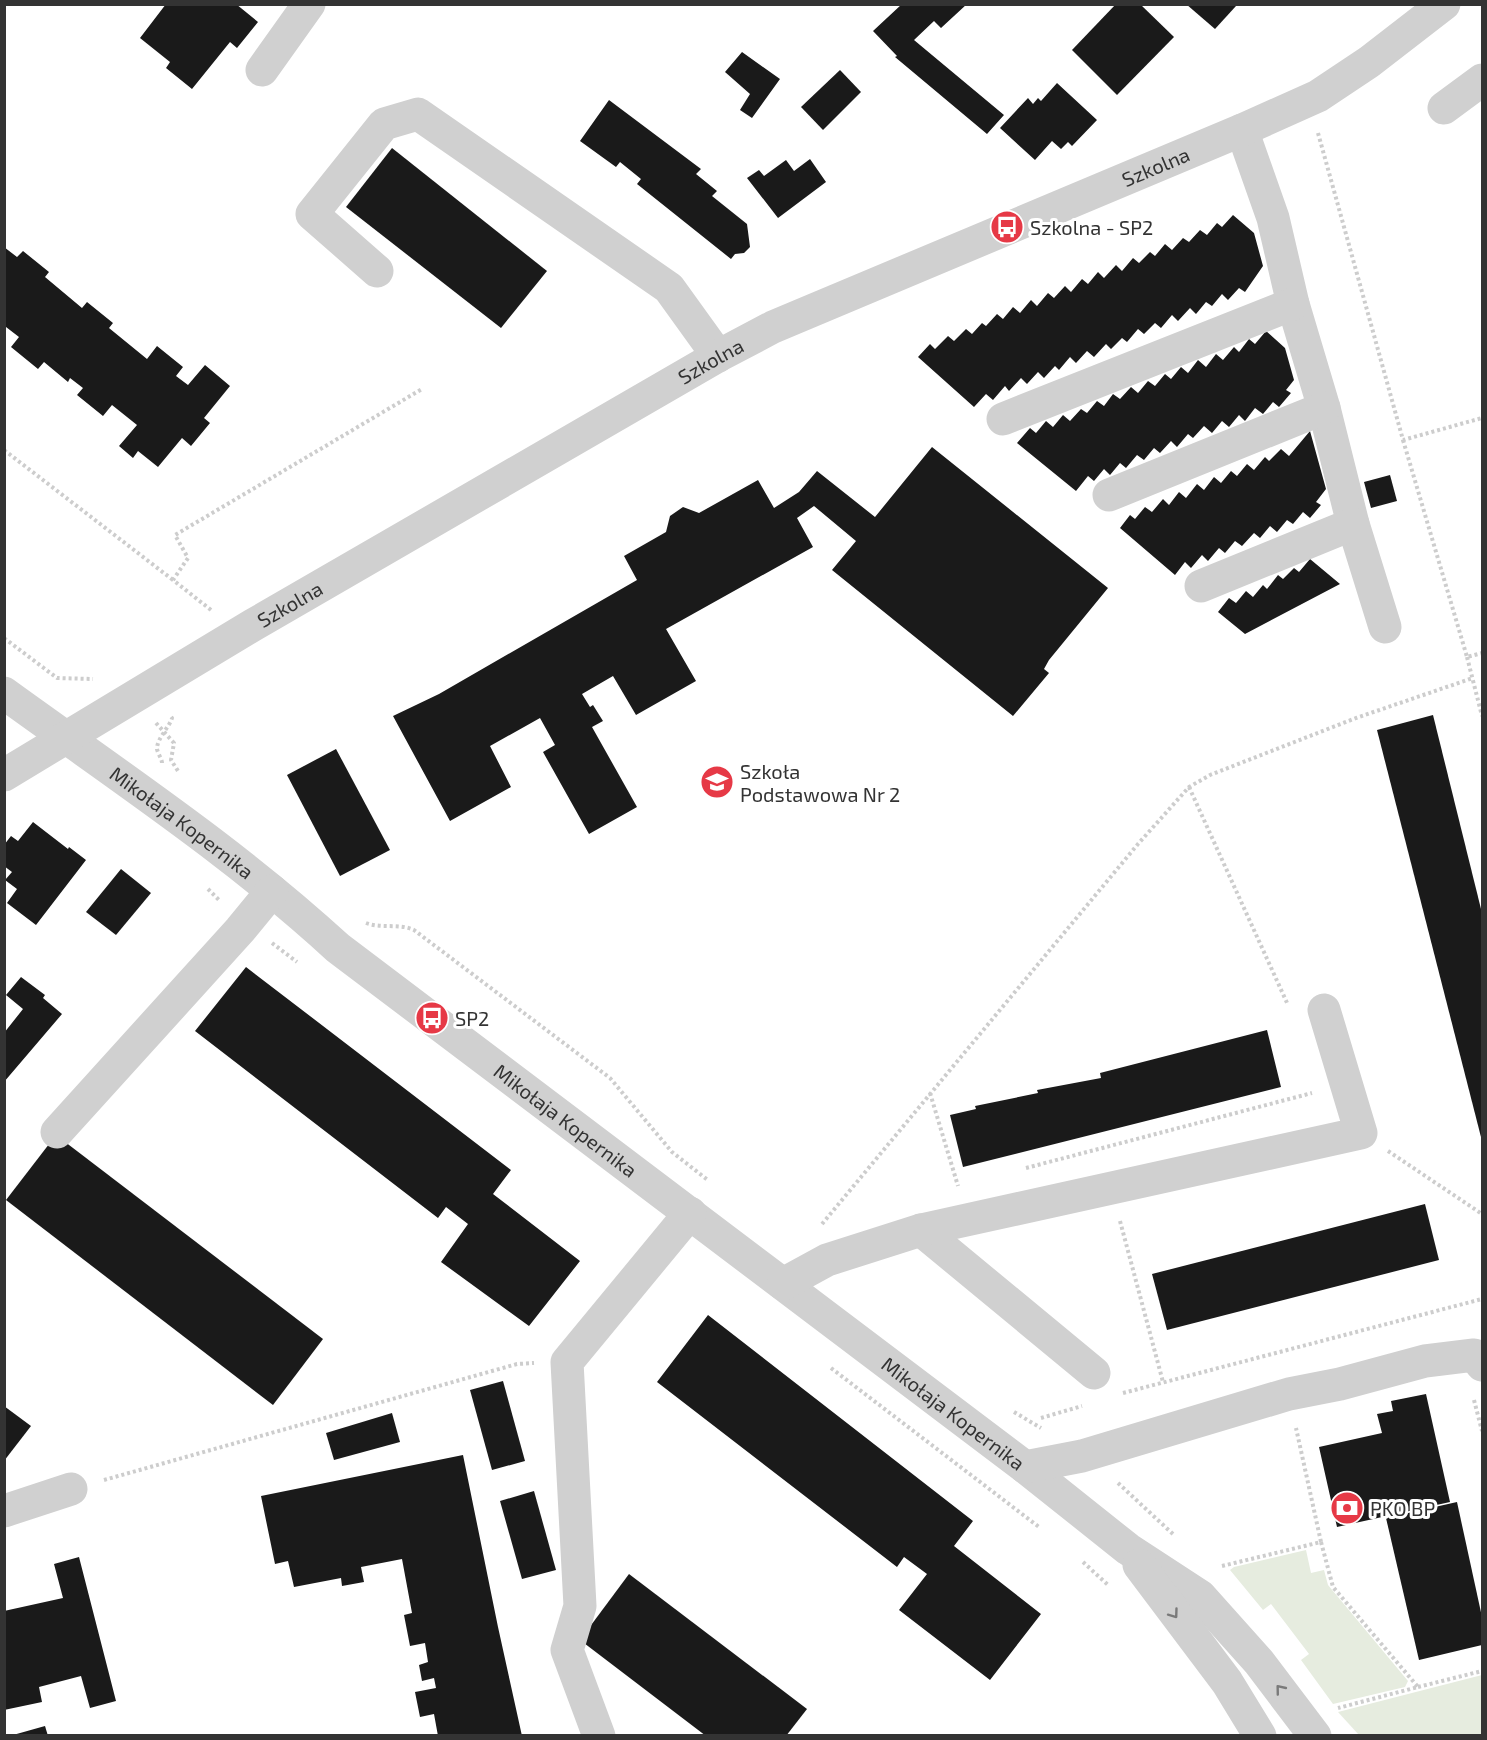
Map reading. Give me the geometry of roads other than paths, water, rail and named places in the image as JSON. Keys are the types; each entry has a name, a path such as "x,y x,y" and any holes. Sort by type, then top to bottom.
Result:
{"street":[{"path":"262,70 309,4"},
{"name":"Szkolna","path":"4,775 136,695 718,356 773,327 1318,96 1369,62 1444,4"},
{"path":"1444,108 1482,80"},
{"path":"377,271 312,214 384,124 418,114 669,288 718,356"},
{"path":"1242,130 1273,218 1293,304 1324,408 1353,524 1384,627"},
{"path":"1003,418 1293,304"},
{"path":"1108,495 1324,408"},
{"path":"1201,586 1353,524"},
{"name":"Mikołaja Kopernika","path":"4,693 141,791 272,891 338,948 1025,1467 1128,1549 1200,1596 1259,1662 1323,1723"},
{"path":"57,1132 240,930 272,891"},
{"path":"783,1284 827,1260 921,1230 1361,1133 1324,1010"},
{"path":"599,1736 567,1650 580,1606 567,1362 690,1213"},
{"path":"921,1230 1094,1373"},
{"path":"1025,1467 1082,1456 1289,1394 1340,1384 1425,1361 1474,1355 1482,1365"},
{"path":"4,1511 71,1489"},
{"name":"Mikołaja Kopernika","path":"1128,1549 1227,1682 1260,1736"}],"place":[{"name":"Szkolna - SP2","path":"1007,227"},
{"name":"Szkoła Podstawowa Nr 2","path":"717,782"},
{"name":"SP2","path":"432,1018"},
{"name":"PKO BP","path":"1347,1508"}]}
